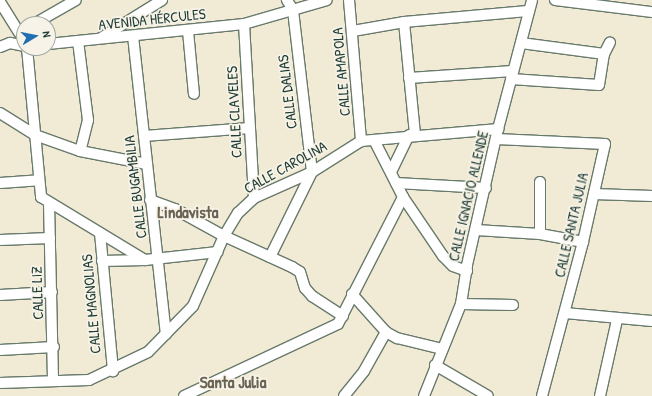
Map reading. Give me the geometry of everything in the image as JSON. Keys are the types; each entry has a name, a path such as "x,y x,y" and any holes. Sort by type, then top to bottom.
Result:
{"street":[{"path":"48,16 76,0"},
{"path":"99,39 146,4 162,0"},
{"path":"287,0 293,10"},
{"name":"AVENIDA HÉRCULES","path":"56,43 188,31 244,24 326,0"},
{"name":"CALLE AMAPOLA","path":"350,0 361,141"},
{"name":"CALLE IGNACIO ALLENDE","path":"424,396 461,304 466,271 486,188 498,129 532,0"},
{"path":"555,0 652,12"},
{"path":"0,2 16,23"},
{"name":"CALLE DALIAS","path":"293,10 312,172"},
{"path":"353,31 404,22 528,11"},
{"path":"391,172 412,135 404,22"},
{"name":"CALLE CLAVELES","path":"244,24 254,198"},
{"path":"188,31 194,94"},
{"name":"CALLE BUGAMBILIA","path":"133,36 150,200 159,259 166,334"},
{"path":"0,47 10,43 16,37"},
{"path":"78,41 88,120 80,151"},
{"path":"409,78 512,75 599,85 604,54 610,42"},
{"path":"10,43 16,44"},
{"path":"521,43 604,54"},
{"name":"CALLE LIZ","path":"28,56 39,180 45,200 50,238 54,381"},
{"path":"0,113 35,135 80,151 147,164"},
{"path":"144,136 250,128"},
{"name":"CALLE CAROLINA","path":"0,383 89,380 113,371 148,352 193,306 224,236 238,213 254,198 312,172 361,141 412,135 498,129"},
{"name":"CALLE SANTA JULIA","path":"496,139 605,144 583,242 542,396"},
{"path":"374,140 403,196 442,256 452,266 466,271"},
{"path":"270,257 312,172"},
{"path":"0,184 39,180"},
{"path":"540,182 540,234"},
{"path":"396,184 486,188"},
{"path":"594,194 652,196"},
{"path":"184,396 341,320 352,294 403,196"},
{"path":"45,200 145,260"},
{"path":"150,200 175,209 224,236 300,272 305,288 312,296 341,320"},
{"path":"476,230 540,234 583,242"},
{"name":"CALLE MAGNOLIAS","path":"100,233 113,371"},
{"path":"0,240 50,238"},
{"path":"102,261 159,259 218,252"},
{"path":"0,295 52,292"},
{"path":"352,294 386,332 397,338 442,349"},
{"path":"461,304 513,305"},
{"path":"564,313 617,320 652,321"},
{"path":"600,396 617,320"},
{"path":"344,396 364,371 386,332"},
{"path":"0,350 54,347"},
{"path":"436,365 488,396"}],"district":[{"name":"Lindavista","path":"188,212"},
{"name":"Santa Julia","path":"233,382"}]}
